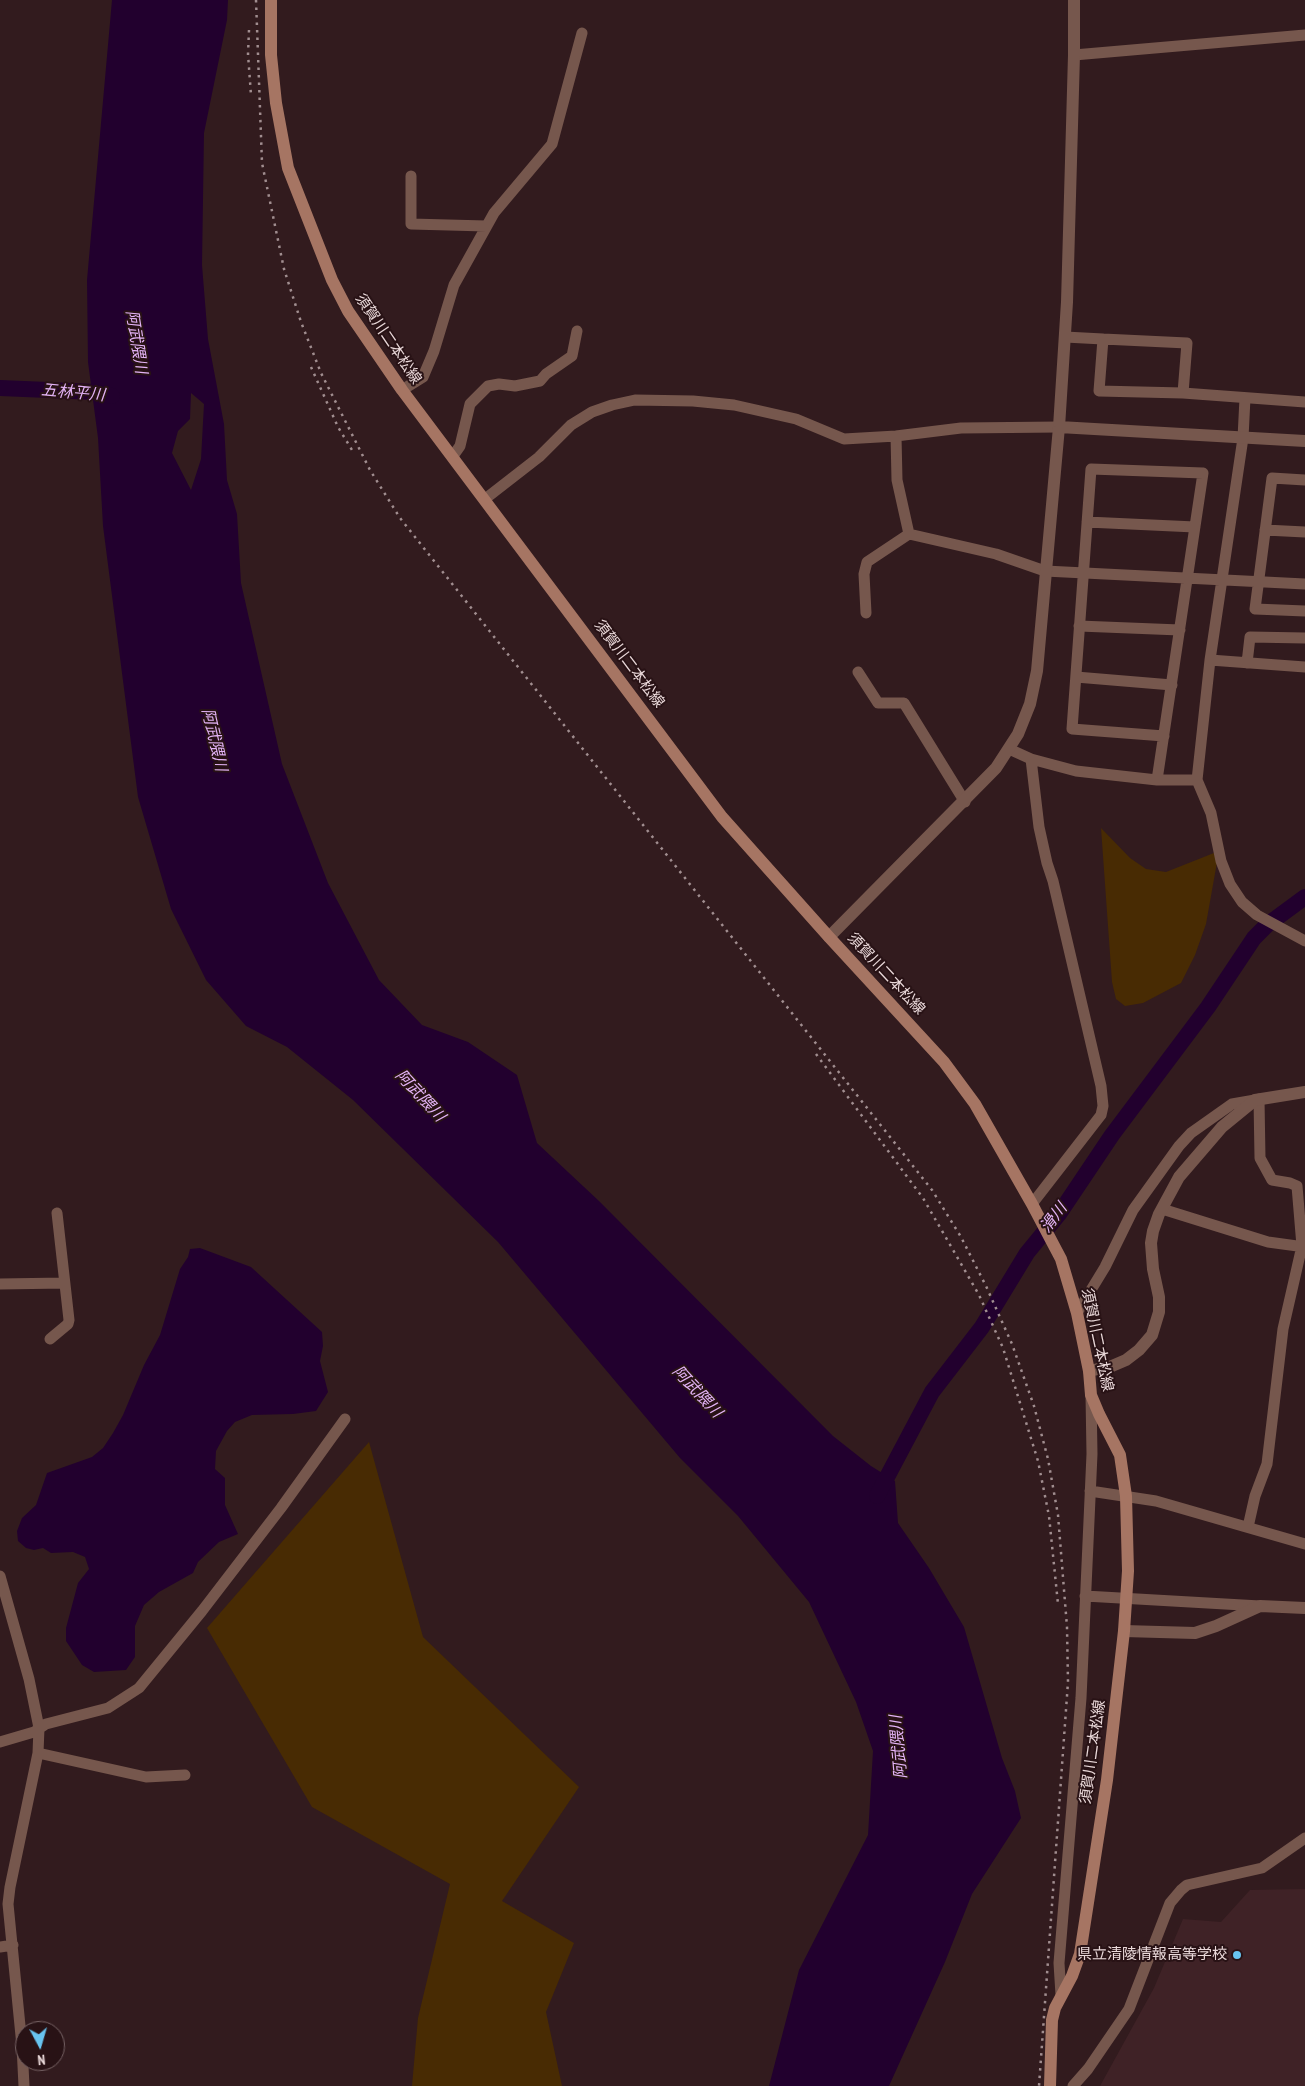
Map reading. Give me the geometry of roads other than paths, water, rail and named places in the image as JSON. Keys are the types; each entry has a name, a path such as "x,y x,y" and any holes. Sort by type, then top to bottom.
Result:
{"main road":[{"name":"須賀川二本松線","path":"271,0 271,55 276,103 288,168 332,280 348,311 402,390 722,817 944,1062 975,1104 1056,1248 1077,1313 1089,1371 1091,1395 1120,1455 1126,1496 1128,1540 1124,1632 1113,1739 1083,1940 1077,1965 1055,2008 1052,2020 1050,2086"}],"street":[{"path":"829,937 996,768 1009,749 1030,704 1037,671 1059,427 1074,55 1074,0"},
{"path":"402,390 422,377 434,351 454,285 486,226 494,213 552,144 582,34"},
{"path":"1074,55 1305,36"},
{"path":"412,176 411,224 486,226"},
{"path":"453,456 460,446 470,404 488,386 499,384 514,386 540,381 546,374 572,356 578,332"},
{"path":"1064,337 1187,343 1183,393"},
{"path":"1103,339 1099,391 1183,393 1305,402"},
{"path":"1245,398 1243,438 1210,660 1197,780 1211,813 1221,861 1230,884 1242,902 1264,920 1305,941"},
{"path":"485,499 539,457 571,425 592,412 612,404 635,400 734,405 796,419 844,439 896,436 961,428 1059,427 1305,441"},
{"path":"896,436 897,480 909,534"},
{"path":"1157,780 1164,736 1172,685 1203,474 1091,469 1072,729 1164,736"},
{"path":"1305,480 1272,478 1255,609 1305,611"},
{"path":"1087,522 1195,527"},
{"path":"1265,530 1305,532"},
{"path":"866,613 864,574 867,562 909,534 996,554 1045,571 1305,584"},
{"path":"1079,626 1180,630"},
{"path":"1247,663 1250,636 1305,638"},
{"path":"1210,660 1305,667"},
{"path":"858,672 878,703 904,703 964,802"},
{"path":"1076,677 1172,685"},
{"path":"1009,749 1031,759 1076,771 1157,780 1197,780"},
{"path":"1031,759 1039,827 1101,1086 1103,1106 1101,1116 1033,1207"},
{"path":"1077,1313 1105,1267 1133,1210 1179,1146 1191,1133 1232,1104 1305,1092"},
{"path":"1089,1371 1112,1366 1126,1360 1139,1350 1152,1335 1159,1312 1159,1297 1153,1268 1151,1243 1153,1231 1162,1209 1179,1177 1195,1157 1222,1127 1257,1099"},
{"path":"1248,1527 1255,1496 1267,1464 1283,1329 1303,1246 1297,1186 1272,1180 1260,1158 1257,1099"},
{"path":"1162,1209 1268,1242 1303,1246"},
{"path":"50,1339 68,1322 57,1213"},
{"path":"0,1284 64,1283"},
{"path":"1061,1995 1059,1963 1079,1734 1090,1491 1091,1395"},
{"path":"0,1742 34,1732 46,1724 108,1708 140,1688 281,1508 345,1419"},
{"path":"1090,1491 1156,1501 1305,1542"},
{"path":"0,1576 6,1615 34,1696 39,1728 38,1753 8,1904 22,2046 24,2086"},
{"path":"1084,1596 1305,1608"},
{"path":"1124,1632 1195,1633 1216,1626 1260,1606"},
{"path":"38,1753 146,1777 186,1775"},
{"path":"1073,2086 1092,2063 1129,2009 1170,1903 1181,1890 1187,1885 1262,1868 1305,1838"},
{"path":"0,1947 13,1945"}],"water":[{"name":"阿武隈川","path":"112,0 228,0 227,20 204,133 202,265 208,339 224,424 227,480 237,514 241,583 282,764 328,883 379,980 422,1025 468,1042 517,1075 537,1143 599,1201 833,1436 871,1466 895,1481 898,1523 929,1568 964,1627 1002,1758 1015,1791 1021,1818 972,1894 945,1962 889,2086 769,2086 799,1970 868,1835 873,1751 856,1702 809,1602 738,1516 680,1458 498,1242 353,1100 287,1047 246,1026 206,980 171,909 138,797 103,526 98,438 88,362 87,280","holes":["191,393 204,404 201,459 191,490 172,453 178,431 190,419"]},
{"path":"200,1248 251,1267 322,1332 323,1346 320,1361 328,1392 316,1411 293,1414 252,1415 235,1422 227,1431 216,1451 215,1469 225,1478 225,1505 238,1534 219,1542 198,1562 193,1573 159,1592 144,1605 135,1626 135,1657 126,1670 94,1672 82,1665 66,1641 66,1628 78,1583 89,1569 85,1557 73,1552 51,1553 43,1548 34,1550 26,1548 18,1541 17,1531 22,1518 36,1505 47,1473 92,1457 103,1448 113,1433 160,1335 180,1269 188,1257 190,1249"}],"waterway":[{"name":"五林平川","path":"0,388 96,392 112,396"},
{"name":"滑川","path":"877,1496 932,1392 982,1327 1027,1253 1059,1214 1112,1135 1208,1007 1254,938 1267,925 1305,897"}],"railway":[{"path":"256,0 262,163 284,269 301,322 321,373 370,470 400,518 932,1190 961,1237 1012,1344 1034,1406 1048,1459 1058,1515 1067,1627 1068,1682 1039,2086"},
{"path":"249,30 248,54 251,95"},
{"path":"311,367 338,427 352,450"},
{"path":"816,1054 923,1198 979,1295 1003,1348 1038,1461 1049,1516 1058,1604"}],"place":[{"name":"県立清陵情報高等学校","path":"1237,1955"}]}
